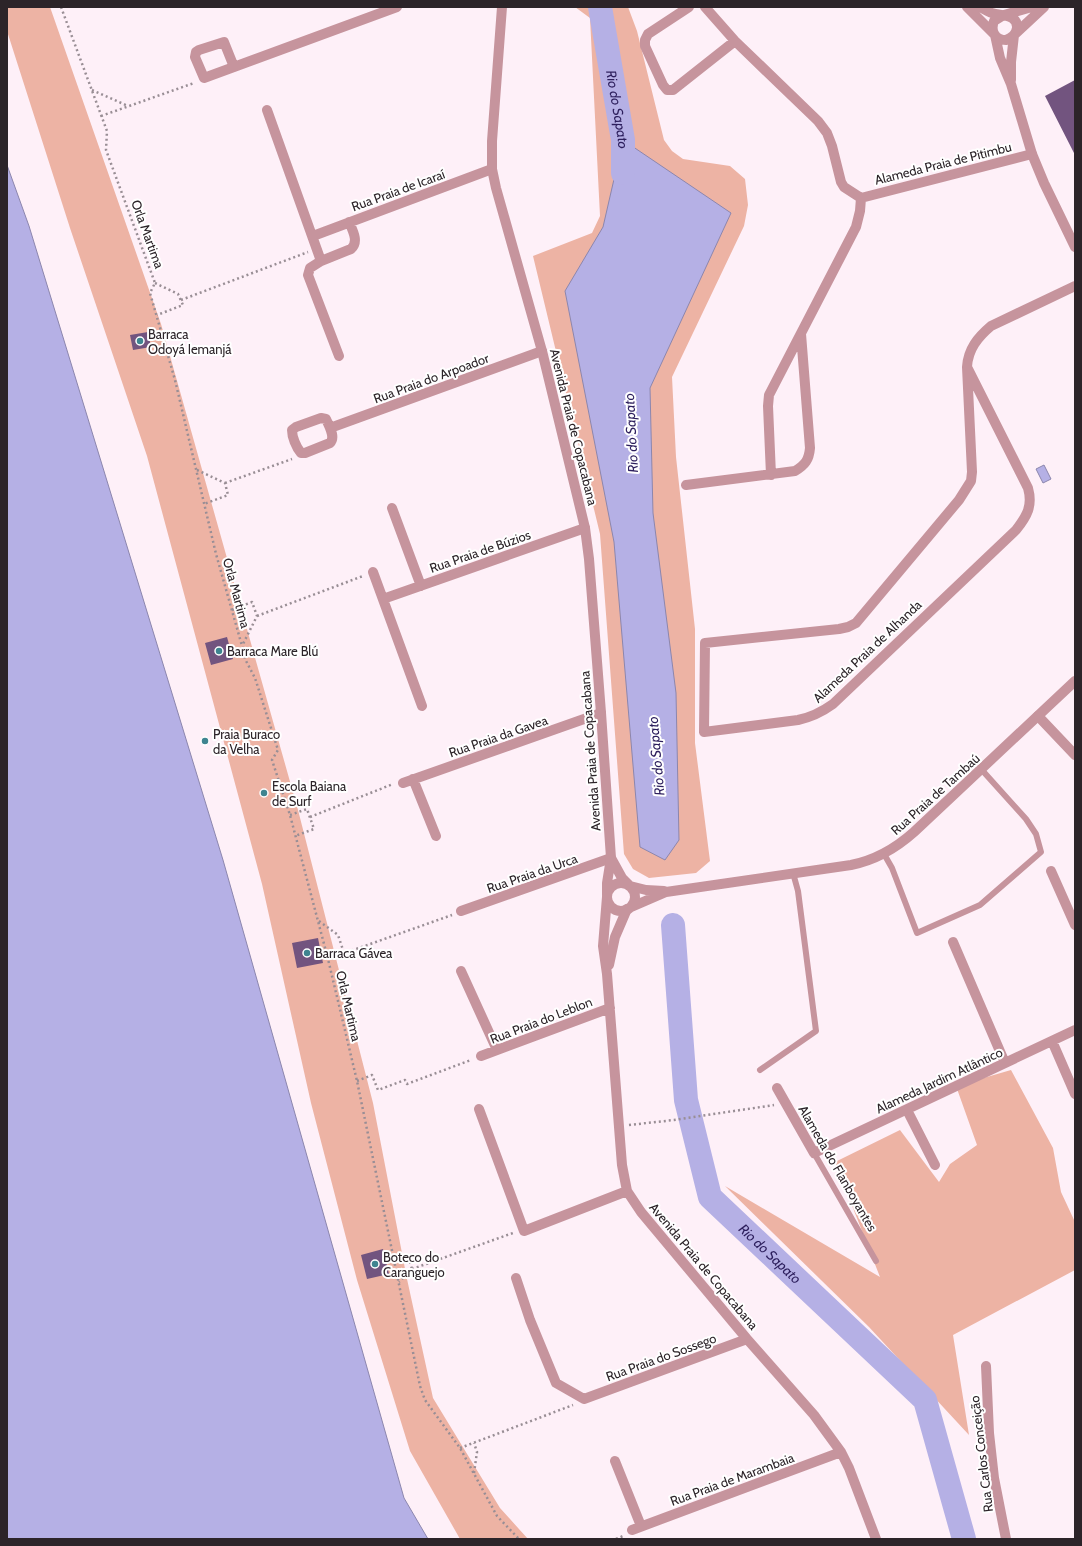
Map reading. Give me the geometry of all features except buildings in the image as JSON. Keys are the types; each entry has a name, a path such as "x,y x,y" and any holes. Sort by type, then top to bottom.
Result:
{"street":[{"path":"234,67 225,43 222,41 196,52 195,56 204,78 234,67 397,7"},
{"name":"Avenida Praia de Copacabana","path":"502,7 492,141 492,169 498,196 542,351 585,528 601,713 611,858 607,883 603,946 610,1008 618,1126 622,1166 627,1191 668,1246 814,1415 841,1452 856,1484 876,1539"},
{"path":"689,7 648,34 645,40 645,46 663,85 667,90 673,90 735,41"},
{"name":"Alameda Praia de Pitimbu","path":"705,7 735,41 818,121 827,133 832,146 840,182 844,187 861,198 1032,154"},
{"path":"967,7 1002,40 1006,40 1014,35 1044,7"},
{"path":"980,7 990,12 1013,19 1016,23 1017,29 1014,35 1011,62 1011,84"},
{"path":"1032,7 1003,15 994,21 992,30 1003,66 1011,84 1032,154 1044,183 1075,247"},
{"path":"267,110 321,261"},
{"name":"Rua Praia de Icaraí","path":"313,236 492,169"},
{"name":"Alameda Praia de Pitimbu","path":"771,475 768,400 856,227 860,211 861,198"},
{"path":"339,356 308,275 310,268 321,261 354,246 355,239 349,222"},
{"name":"Alameda Praia de Alhanda","path":"967,367 1028,488 1031,498 1029,509 1024,520 1016,530 833,704 822,712 810,718 704,732 705,643 839,629 856,623 966,491 971,482 972,472 967,367 968,357 973,345 981,334 991,326 1075,286"},
{"path":"686,485 796,471 806,464 810,456 810,448 801,333"},
{"name":"Rua Praia do Arpoador","path":"330,428 542,351"},
{"path":"323,417 326,419 333,439 330,443 305,453 301,453 292,434 292,430 323,417"},
{"path":"392,508 421,586"},
{"name":"Rua Praia de Búzios","path":"383,599 585,528"},
{"path":"373,572 422,706"},
{"name":"Rua Praia de Tambaú","path":"629,886 646,890 666,892 868,862 899,845 914,832 1075,681"},
{"name":"Rua Praia da Gavea","path":"403,783 601,713"},
{"path":"1038,716 1075,755"},
{"path":"413,780 436,836"},
{"name":"Avenida Praia de Copacabana","path":"611,858 622,878 629,886"},
{"name":"Rua Praia da Urca","path":"461,911 611,858"},
{"path":"1051,871 1075,925"},
{"path":"625,883 629,886 635,896 634,903 628,909 623,911 614,909 608,902 607,896 611,887 615,884 625,883"},
{"name":"Rua Praia de Tambaú","path":"628,909 666,892"},
{"name":"Avenida Praia de Copacabana","path":"607,974 611,950 628,909"},
{"path":"953,942 1006,1063"},
{"path":"461,971 497,1050"},
{"name":"Rua Praia do Leblon","path":"481,1056 610,1008"},
{"name":"Alameda Jardim Atlântico","path":"814,1153 1075,1030"},
{"path":"1052,1041 1075,1094"},
{"name":"Alameda do Flanboyantes","path":"777,1088 814,1153"},
{"path":"479,1109 524,1231 627,1191"},
{"path":"907,1110 935,1165"},
{"path":"516,1278 530,1320 556,1383 584,1399"},
{"name":"Rua Praia do Sossego","path":"584,1399 747,1339"},
{"name":"Rua Carlos Conceição","path":"986,1366 994,1478 1006,1539"},
{"name":"Rua Praia de Marambaia","path":"615,1461 636,1528 841,1452"}],"lane":[{"path":"884,854 892,868 917,933 980,905 1041,852 1036,834 1026,819 981,769"},
{"path":"760,1070 816,1030 798,891 793,873"},
{"name":"Alameda do Flanboyantes","path":"814,1153 876,1261"}],"path":[{"name":"Orla Martima","path":"62,7 107,131 106,150 155,283 150,293 175,380 204,504 245,659 255,678 278,750 272,760 290,815 319,921 357,1081 395,1261 398,1283 425,1400 460,1448 498,1516 519,1539"},
{"path":"101,116 204,78"},
{"path":"91,90 128,106"},
{"path":"181,300 317,249"},
{"path":"155,283 178,294 183,305 156,315"},
{"path":"197,470 225,483 296,457 301,453"},
{"path":"204,504 228,495 225,483"},
{"path":"242,646 257,616 373,572"},
{"path":"232,610 252,602 257,616"},
{"path":"310,817 391,784 403,783"},
{"path":"290,815 307,808 314,829 295,836"},
{"path":"328,959 461,911"},
{"path":"319,921 338,935 344,953"},
{"path":"357,1081 372,1075 378,1090 405,1080 407,1084 481,1056"},
{"path":"618,1126 674,1120 786,1104"},
{"path":"398,1283 412,1269 510,1234 524,1231"},
{"path":"395,1261 408,1256 412,1269"},
{"path":"460,1448 570,1407 584,1399"},
{"path":"474,1443 478,1452 474,1474"}],"shaded area":[{"path":"7,7 50,7 161,324 298,810 373,1103 407,1279 433,1398 500,1508 528,1539 460,1539 410,1451 357,1280 311,1103 262,884 147,456 70,228 7,31"},
{"path":"575,7 628,7 637,31 664,140 672,151 683,159 730,166 745,179 748,205 744,226 672,377 676,457 695,629 695,743 710,861 696,873 649,878 633,869 624,854 600,534 533,256 592,233 600,216 590,18"},
{"path":"1011,1070 1053,1148 1061,1192 1075,1222 1075,1270 953,1335 969,1435 869,1327 725,1186 880,1277 835,1162 900,1130 939,1182 950,1164 977,1145 956,1086"}],"water":[{"path":"623,140 731,213 650,388 653,513 676,693 679,840 665,860 640,847 614,542 565,291 603,227"},
{"path":"7,165 29,226 223,860 404,1498 428,1539 7,1539"},
{"path":"1044,465 1051,479 1043,483 1036,469"}],"waterway":[{"name":"Rio do Sapato","path":"600,7 623,140 623,173"},
{"name":"Rio do Sapato","path":"673,925 686,1100 710,1197 925,1400 964,1539"}],"place":[{"name":"Barraca Odoyá Iemanjá","path":"140,341"},
{"name":"Barraca Mare Blú","path":"219,651"},
{"name":"Praia Buraco da Velha","path":"205,741"},
{"name":"Escola Baiana de Surf","path":"264,793"},
{"name":"Barraca Gávea","path":"307,953"},
{"name":"Boteco do Caranguejo","path":"375,1264"}]}
